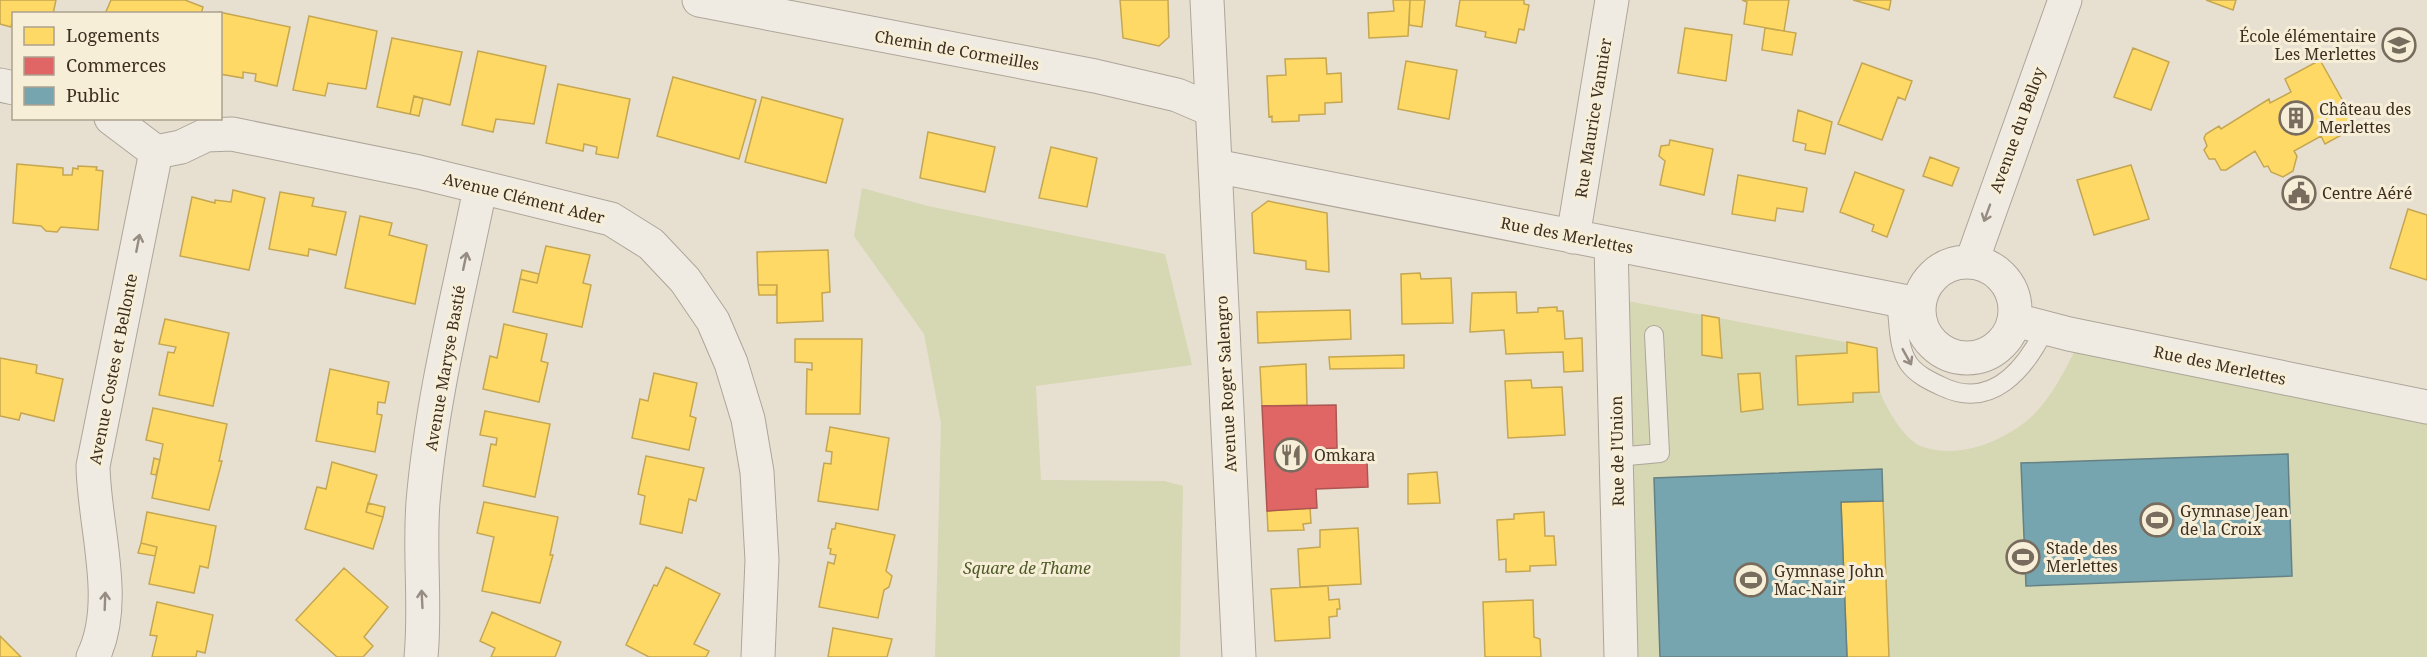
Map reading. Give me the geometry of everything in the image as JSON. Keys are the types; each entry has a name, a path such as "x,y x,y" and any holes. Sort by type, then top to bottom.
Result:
{"street":[{"name":"Chemin de Cormeilles","path":"699,0 1095,76 1176,95 1212,110"},
{"name":"Avenue Roger Salengro","path":"1207,0 1239,657"},
{"name":"Rue Maurice Vannier","path":"1573,237 1612,0"},
{"name":"Avenue du Belloy","path":"1972,261 1981,229 2065,0"},
{"path":"114,120 156,152"},
{"name":"Avenue Clément Ader","path":"156,152 181,147 206,135 232,134 419,172 480,189 611,219 651,244 685,280 713,321 731,363 748,419 757,472 762,560 758,657"},
{"name":"Avenue Costes et Bellonte","path":"93,657 104,625 106,592 94,501 93,466 156,152"},
{"name":"Rue des Merlettes","path":"1215,166 1907,302"},
{"name":"Avenue Maryse Bastié","path":"421,657 423,633 421,554 434,409 480,189"},
{"name":"Rue de l'Union","path":"1611,244 1621,657"},
{"path":"1972,261 1995,270 2007,281 2015,303 2014,320 2011,331 2001,345 1986,354 1972,358 1955,357 1940,350 1928,338 1907,302 1936,272 1954,262 1972,261"},
{"name":"Rue des Merlettes","path":"2014,320 2045,329 2427,406"}],"lane":[{"path":"1907,302 1902,350 1909,364 1925,379 1958,394 1984,393 2013,377 2034,351 2045,329"},
{"path":"1617,457 1660,453 1654,335"}],"green space":[{"name":"Square de Thame","path":"862,188 928,206 1165,254 1192,365 1036,386 1041,480 1164,481 1183,486 1180,657 935,657 941,423 924,334 854,236"},
{"name":"Stade des Merlettes","path":"1627,301 1702,315 1722,358 1719,318 1877,348 1879,389 1892,416 1910,439 1923,447 1937,450 1951,451 1980,446 2019,427 2039,409 2053,390 2082,337 2427,407 2427,657 1621,657"}],"building: Logements":[{"path":"0,0 56,0 53,12 12,12 11,27 0,24"},
{"path":"111,0 185,0 203,7 202,12 106,12"},
{"path":"1120,0 1168,0 1169,37 1159,46 1123,38"},
{"path":"1393,0 1410,0 1408,36 1369,38 1368,13 1394,11"},
{"path":"1410,0 1425,0 1422,27 1409,25"},
{"path":"1460,0 1524,0 1524,4 1529,5 1524,30 1519,29 1516,43 1485,37 1486,32 1456,26"},
{"path":"1742,0 1789,0 1784,31 1744,24 1747,2"},
{"path":"1853,0 1891,0 1889,10"},
{"path":"2206,0 2236,0 2233,10"},
{"path":"222,13 290,27 277,86 255,81 256,74 243,72 243,78 222,74"},
{"path":"309,16 377,31 366,89 328,83 325,96 293,90"},
{"path":"1685,28 1732,35 1726,81 1678,73"},
{"path":"1765,28 1796,33 1792,55 1762,50"},
{"path":"392,38 462,52 450,105 414,96 410,114 377,107"},
{"path":"2133,48 2169,62 2151,110 2114,97"},
{"path":"478,51 546,66 534,124 496,119 493,132 462,125"},
{"path":"1326,58 1327,74 1341,73 1342,102 1325,103 1325,114 1299,115 1299,121 1272,122 1272,116 1269,117 1267,76 1286,75 1285,59"},
{"name":"Château des Merlettes","path":"2320,60 2353,119 2343,125 2347,132 2325,144 2321,136 2294,151 2297,156 2293,171 2283,177 2271,172 2268,166 2264,167 2255,151 2226,170 2221,170 2215,159 2209,159 2204,150 2207,146 2204,138 2206,134 2219,126 2221,129 2269,99 2270,103 2291,92 2285,79"},
{"path":"1406,61 1457,70 1449,119 1398,109"},
{"path":"1862,63 1912,81 1905,100 1898,97 1882,140 1838,124"},
{"path":"673,77 756,100 739,159 657,136"},
{"path":"558,84 630,99 618,158 596,154 597,147 584,144 583,151 546,143"},
{"path":"414,96 423,99 419,116 410,114"},
{"path":"762,97 843,119 826,183 745,162"},
{"path":"1798,110 1832,122 1825,154 1805,150 1806,144 1793,141"},
{"path":"928,132 995,147 985,192 920,178"},
{"path":"1670,140 1713,149 1704,195 1660,185 1665,161 1659,156 1661,146 1669,145"},
{"path":"1051,147 1097,158 1087,207 1039,198"},
{"path":"1930,157 1959,168 1952,186 1923,176"},
{"path":"17,164 63,168 63,175 72,175 73,168 78,169 78,166 97,167 96,170 103,171 98,230 61,227 57,232 46,231 41,226 13,223"},
{"path":"2131,165 2149,219 2094,235 2077,180"},
{"path":"1855,172 1904,190 1887,237 1872,231 1874,225 1840,212"},
{"path":"1738,175 1807,188 1803,212 1777,208 1775,221 1732,214"},
{"path":"233,190 265,198 249,270 180,256 192,197 215,203 215,200 231,202"},
{"path":"280,192 314,198 312,206 346,212 336,255 309,249 308,256 269,249"},
{"path":"1268,201 1327,213 1329,272 1306,269 1306,261 1254,253 1252,213"},
{"path":"2408,209 2427,215 2427,280 2390,268"},
{"path":"360,216 392,223 389,235 427,245 415,304 345,288"},
{"path":"546,246 590,255 583,283 591,285 582,327 513,312 520,279 537,283"},
{"path":"828,250 830,292 822,293 823,321 777,323 777,285 758,285 757,252"},
{"path":"522,270 539,274 537,283 520,279"},
{"path":"1420,273 1421,279 1451,278 1453,323 1402,324 1401,274"},
{"path":"758,285 777,285 776,295 759,295"},
{"path":"1516,292 1517,313 1538,312 1538,308 1557,307 1557,311 1563,311 1565,339 1582,338 1583,371 1564,372 1563,352 1506,354 1504,330 1470,332 1472,293"},
{"path":"1350,310 1351,339 1258,343 1257,312"},
{"path":"1702,315 1719,318 1722,358 1702,355"},
{"path":"165,319 229,333 213,406 159,395 168,352 174,353 176,347 159,344"},
{"path":"504,324 547,334 541,361 548,363 539,402 483,389 490,356 497,358"},
{"path":"795,339 862,339 860,414 806,414 807,369 812,370 812,363 795,362"},
{"path":"1847,342 1877,348 1879,392 1853,393 1853,402 1798,405 1796,356 1847,353"},
{"path":"1404,355 1404,368 1330,369 1329,357"},
{"path":"0,358 37,365 36,373 63,379 54,421 21,413 19,420 0,416"},
{"path":"1306,364 1307,405 1262,406 1260,367"},
{"path":"330,369 389,382 385,403 378,402 377,414 382,415 375,452 316,441"},
{"path":"654,373 697,383 690,416 696,418 689,450 632,438 640,399 648,401"},
{"path":"1760,373 1763,409 1741,412 1738,374"},
{"path":"1531,380 1532,388 1562,387 1565,435 1508,438 1505,381"},
{"path":"153,408 227,424 219,461 222,461 209,510 152,498 163,444 146,440"},
{"path":"485,411 550,424 535,497 483,486 491,444 496,445 497,438 480,435"},
{"path":"830,427 889,438 878,510 818,501 824,463 831,464 832,452 826,451"},
{"path":"646,456 704,468 696,501 689,499 682,533 640,524 645,496 638,494"},
{"path":"154,458 160,460 156,475 151,474"},
{"path":"332,462 377,475 366,512 383,517 373,549 305,529 317,487 326,489"},
{"path":"1437,472 1440,503 1408,504 1408,474"},
{"path":"1883,501 1889,657 1847,657 1841,502"},
{"path":"484,502 558,517 550,555 553,555 540,603 482,591 494,537 477,533"},
{"path":"368,503 385,507 383,517 366,512"},
{"path":"1310,508 1311,523 1303,524 1304,530 1268,531 1267,511"},
{"path":"147,512 216,526 208,568 200,566 194,593 149,584 157,547 141,543"},
{"path":"1544,512 1545,536 1554,536 1556,565 1530,566 1530,571 1506,572 1506,559 1499,560 1497,520 1514,519 1514,514"},
{"path":"836,523 895,535 886,571 892,576 889,587 884,590 878,618 819,607 828,562 834,564 836,555 830,554 831,549 828,548 832,529 835,529"},
{"path":"1358,528 1361,584 1300,587 1298,549 1320,547 1320,530"},
{"path":"141,543 157,547 155,556 138,553"},
{"path":"666,567 720,594 694,644 709,651 706,657 649,657 626,645 654,585 657,586"},
{"path":"344,568 388,607 364,637 373,646 363,657 337,657 296,620"},
{"path":"1328,586 1329,600 1339,599 1340,609 1337,609 1337,616 1329,617 1330,638 1275,641 1271,589"},
{"path":"1533,600 1534,637 1540,639 1541,657 1485,657 1483,602"},
{"path":"157,602 213,615 205,653 197,651 196,657 152,657 157,636 150,635"},
{"path":"492,612 561,642 555,657 491,657 495,648 480,641"},
{"path":"833,628 892,639 887,657 828,657"},
{"path":"0,636 21,657 0,657"}],"building: Commerces":[{"name":"Omkara","path":"1336,405 1337,448 1317,449 1317,462 1367,460 1368,487 1316,489 1317,508 1267,511 1262,406"}],"building: Public":[{"name":"Gymnase Jean de la Croix","path":"2288,454 2292,576 2026,586 2021,463"},
{"name":"Gymnase John Mac-Nair","path":"1882,469 1883,501 1841,502 1847,657 1660,657 1654,478"}],"place":[{"name":"École élémentaire Les Merlettes","path":"2399,45"},
{"name":"Château des Merlettes","path":"2296,118"},
{"name":"Centre Aéré","path":"2299,193"},
{"name":"Omkara","path":"1291,455"},
{"name":"Gymnase Jean de la Croix","path":"2157,520"},
{"name":"Stade des Merlettes","path":"2023,557"},
{"name":"Gymnase John Mac-Nair","path":"1751,580"}]}
